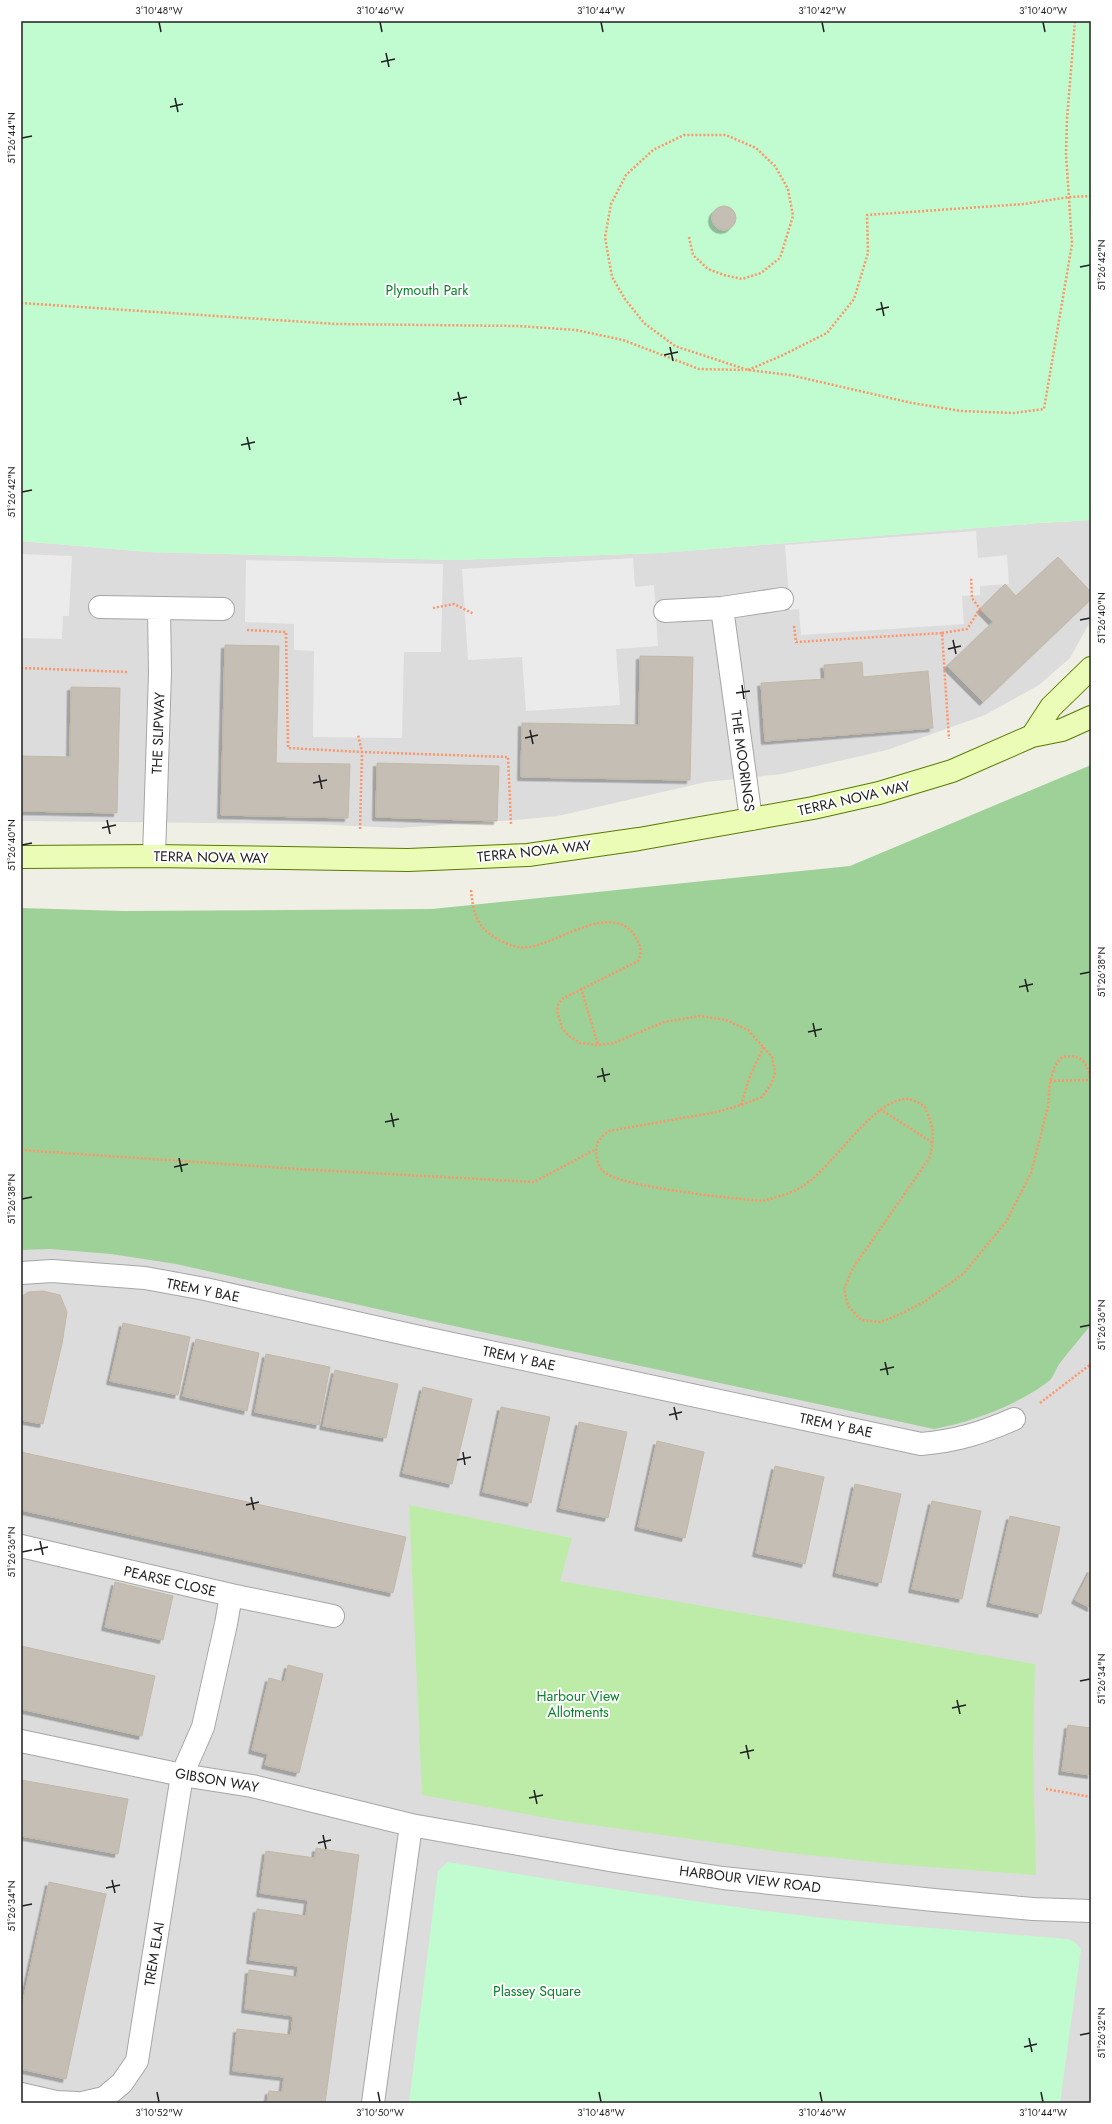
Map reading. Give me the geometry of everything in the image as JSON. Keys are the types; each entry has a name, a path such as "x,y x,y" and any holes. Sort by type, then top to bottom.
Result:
{"street":[{"path":"665,611 722,608 782,599"},
{"path":"100,607 223,609"},
{"name":"THE MOORINGS","path":"722,608 751,819"},
{"name":"THE SLIPWAY","path":"154,856 160,673 159,609"},
{"path":"1032,736 1051,707 1091,668"},
{"name":"TERRA NOVA WAY","path":"21,857 154,856 419,860 512,856 639,839 814,808 879,793 952,771 1032,736 1062,730 1091,717"},
{"name":"TREM Y BAE","path":"21,1273 52,1271 144,1278 205,1289 415,1336 921,1444 951,1441 982,1432 1014,1420"},
{"name":"PEARSE CLOSE","path":"21,1546 230,1595 226,1624 203,1727 182,1775"},
{"path":"230,1595 333,1616"},
{"name":"GIBSON WAY","path":"21,1742 182,1775 252,1786 411,1825"},
{"name":"TREM ELAI","path":"82,2103 104,2098 122,2083 138,2061 182,1775"},
{"path":"373,2103 411,1825"},
{"name":"HARBOUR VIEW ROAD","path":"411,1825 607,1860 723,1878 964,1903 1033,1909 1091,1911"},
{"path":"21,2094 56,2102 76,2103"}],"path":[{"path":"21,304 336,324 518,326 576,330 623,340 699,369 748,370 790,375 912,403 961,411 1014,413 1044,409 1072,244 1067,119 1075,21"},
{"path":"689,237 693,255 708,269 724,275 742,279 761,273 780,258 793,216 788,189 775,166 756,148 726,135 684,135 653,150 626,175 611,204 605,237 612,277 625,299 644,323 675,346 748,370 781,356 827,333 854,300 868,253 867,215 1024,204 1069,197 1091,196"},
{"path":"794,624 796,642 942,633 967,629 980,609 972,598 972,577"},
{"path":"433,608 454,604 474,614"},
{"path":"246,630 286,632 288,748 508,757 512,856"},
{"path":"942,633 952,771"},
{"path":"21,668 160,673"},
{"path":"358,735 362,752 358,859"},
{"path":"471,890 473,911 477,921 488,934 516,947 529,947 592,925 612,921 626,926 640,945 641,954 638,961 581,988 562,999 558,1005 558,1011 562,1028 569,1036 580,1042 598,1045 614,1043 664,1022 700,1016 726,1020 748,1030 764,1046 772,1057 775,1072 772,1083 762,1097 717,1112 609,1131 600,1138 596,1149 599,1165 605,1173 623,1180 690,1192 763,1201 781,1196 803,1186 824,1168 880,1109 896,1101 910,1099 925,1107 933,1127 934,1143 930,1157 853,1268 844,1289 848,1306 861,1320 880,1322 898,1316 924,1302 963,1274 1006,1222 1031,1173 1048,1107 1050,1081 1055,1066 1062,1057 1074,1055 1081,1058 1088,1068 1091,1080 1050,1081"},
{"path":"581,988 598,1045"},
{"path":"741,1105 750,1076 764,1046"},
{"path":"880,1109 934,1143"},
{"path":"21,1150 298,1169 534,1182 596,1149"},
{"path":"1014,1420 1042,1402 1091,1364"},
{"path":"1046,1789 1091,1797"}],"shaded area":[{"path":"1091,520 1091,620 1070,658 1039,685 985,715 887,750 782,774 706,782 558,816 516,820 399,828 312,824 21,821 21,541 148,552 453,560 660,553"},
{"path":"976,531 978,558 1007,555 1009,584 980,586 980,595 962,596 964,624 801,635 799,609 790,610 785,545"},
{"path":"21,554 72,556 69,616 63,616 62,639 21,638"},
{"path":"633,558 635,587 654,585 658,646 616,649 620,705 526,711 522,657 468,660 462,569"},
{"path":"246,560 443,564 441,652 404,652 402,738 313,737 314,651 294,650 294,624 245,622"},
{"path":"21,1211 1091,1317 1091,2103 21,2103"}],"green space":[{"name":"Plymouth Park","path":"21,21 1091,21 1091,520 660,553 453,560 148,552 21,541"},
{"path":"1091,765 1091,1325 1060,1363 1049,1381 1023,1398 1009,1405 964,1422 934,1429 440,1323 176,1264 111,1254 50,1249 21,1250 21,908 123,911 432,909 850,866"},
{"name":"Harbour View Allotments","path":"409,1505 572,1538 560,1581 1035,1664 1033,1753 1036,1875 892,1864 781,1852 558,1820 422,1795"},
{"name":"Plassey Square","path":"448,1862 603,1888 797,1915 1067,1939 1075,1942 1081,1949 1060,2103 409,2103 438,1871"}],"building":[{"path":"724,206 733,209 736,218 733,227 724,230 715,227 712,218 715,209"},
{"path":"1058,557 1091,592 1091,599 983,702 947,666 993,622 980,609 1005,584 1016,596"},
{"path":"225,645 279,646 276,763 350,764 348,818 221,815"},
{"path":"640,656 693,657 690,780 521,777 522,723 639,725"},
{"path":"862,662 863,677 928,671 933,728 765,741 761,683 825,679 824,665"},
{"path":"71,687 120,688 117,813 21,811 21,756 70,757"},
{"path":"377,763 499,766 497,821 376,817"},
{"path":"43,1291 60,1295 67,1312 62,1344 43,1424 21,1420 21,1297 28,1292"},
{"path":"123,1323 190,1337 178,1395 110,1381"},
{"path":"196,1339 259,1353 247,1411 183,1396"},
{"path":"266,1354 330,1367 319,1425 255,1412"},
{"path":"335,1370 398,1384 386,1438 323,1426"},
{"path":"423,1387 472,1399 452,1484 403,1473"},
{"path":"501,1407 550,1417 531,1503 483,1492"},
{"path":"579,1422 627,1432 608,1518 560,1508"},
{"path":"657,1441 704,1452 685,1538 638,1527"},
{"path":"21,1452 406,1537 393,1593 21,1510"},
{"path":"775,1466 824,1477 805,1564 756,1553"},
{"path":"855,1484 901,1494 881,1583 836,1573"},
{"path":"932,1501 981,1511 962,1599 912,1589"},
{"path":"1010,1516 1060,1527 1041,1614 990,1603"},
{"path":"1091,1569 1091,1608 1075,1600"},
{"path":"115,1582 173,1596 163,1640 105,1627"},
{"path":"21,1646 155,1676 142,1736 21,1709"},
{"path":"288,1665 323,1674 299,1773 265,1765 268,1754 252,1750 269,1678 284,1682"},
{"path":"1068,1725 1091,1728 1091,1775 1062,1771"},
{"path":"21,1780 128,1799 118,1854 21,1836"},
{"path":"316,1848 359,1855 325,2103 267,2103 269,2091 282,2092 284,2077 233,2071 237,2029 291,2035 293,2016 245,2009 249,1970 297,1977 298,1966 250,1960 257,1909 306,1916 308,1900 260,1893 266,1851 315,1858"},
{"path":"49,1882 106,1894 66,2079 21,2069 21,2010"}]}
